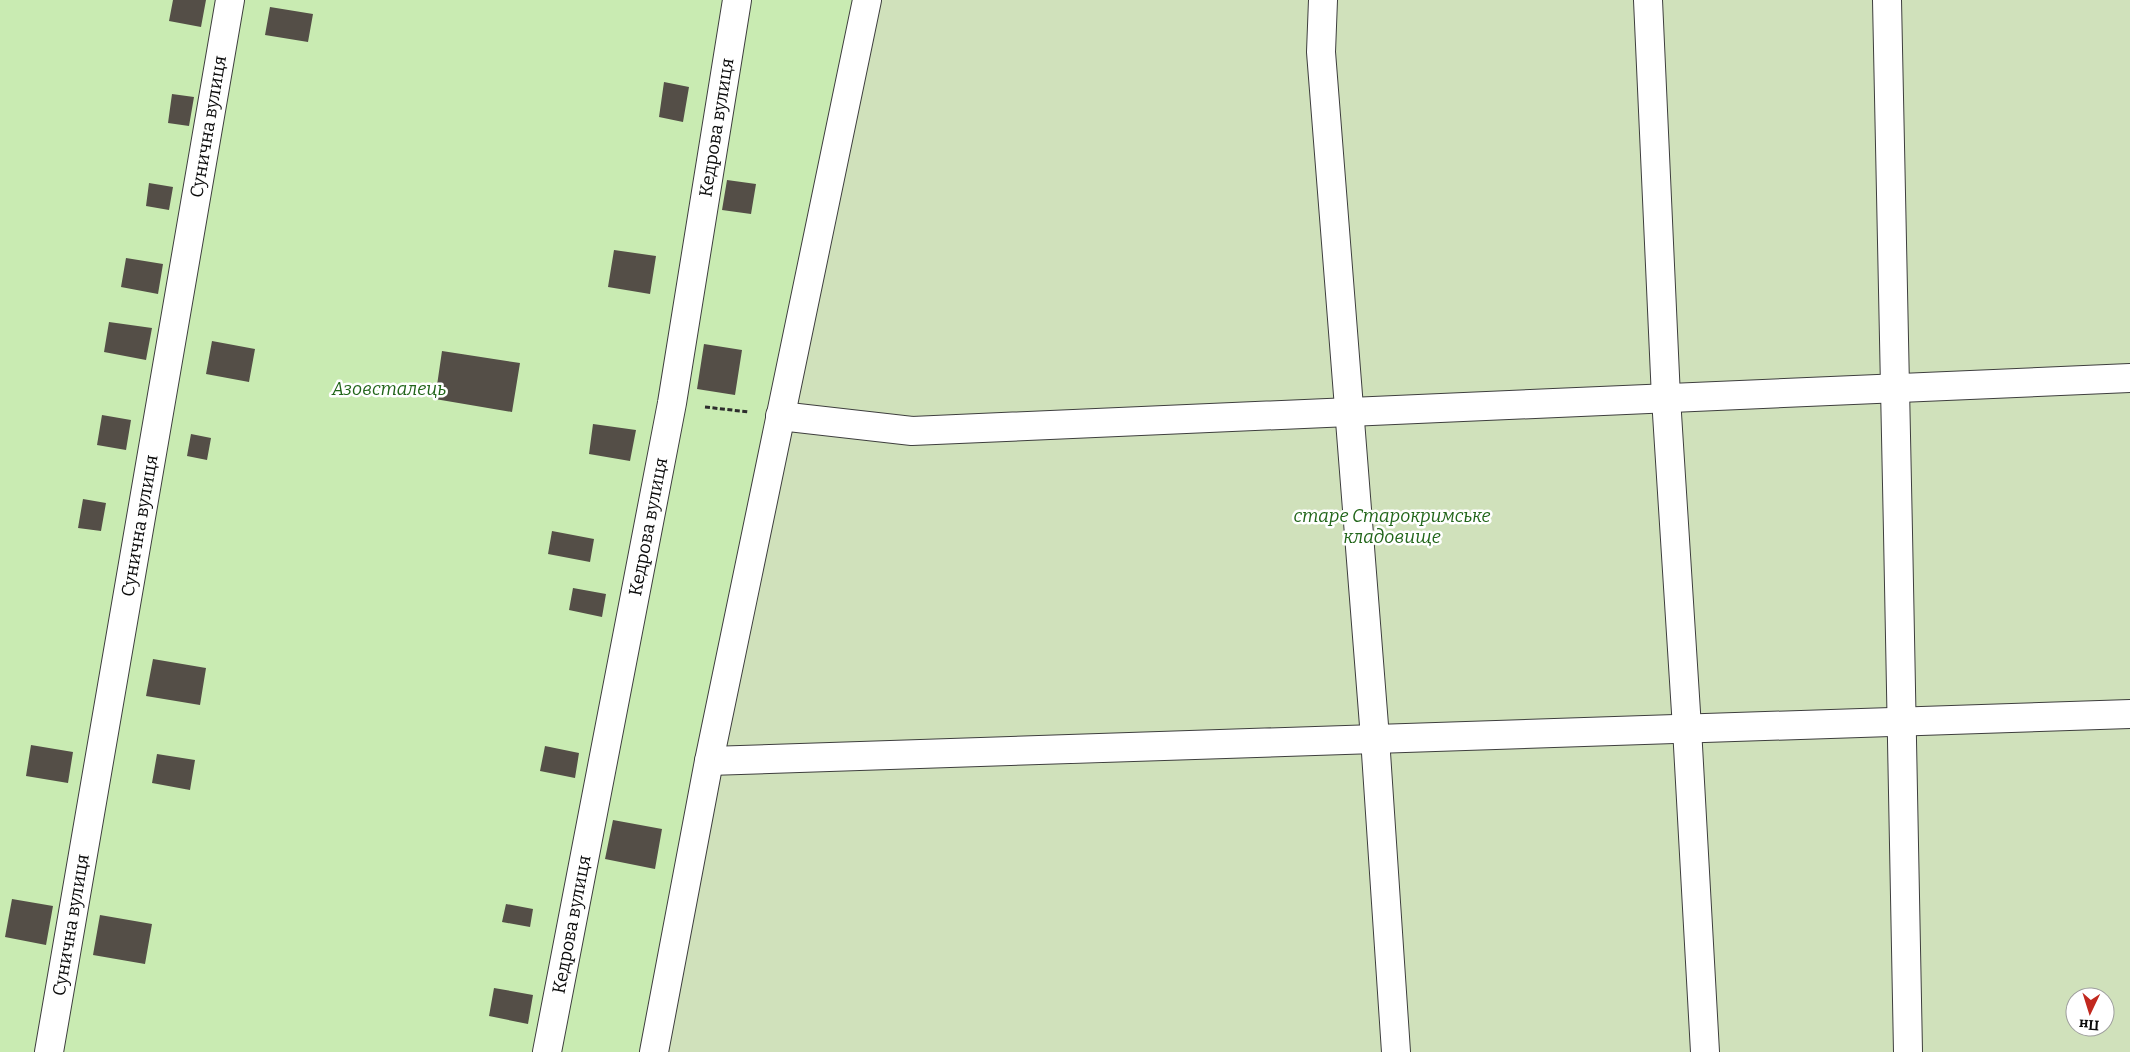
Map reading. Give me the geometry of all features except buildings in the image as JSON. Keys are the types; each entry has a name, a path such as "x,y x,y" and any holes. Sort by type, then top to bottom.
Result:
{"street":[{"name":"Сунична вулиця","path":"49,1052 230,0"},
{"name":"Кедрова вулиця","path":"547,1052 672,402 737,0"},
{"path":"654,1052 709,761 866,0"},
{"path":"1323,0 1321,52 1375,738 1396,1052"},
{"path":"1648,0 1666,398 1705,1052"},
{"path":"1887,0 1908,1052"},
{"path":"780,416 912,431 2130,378"},
{"path":"709,761 2130,714"}],"path":[{"path":"672,402 780,416"}],"green space":[{"name":"Азовсталець","path":"0,0 867,0 654,1052 0,1052"},
{"name":"старе Старокримське кладовище","path":"867,0 2130,0 2130,1052 654,1052"}]}
